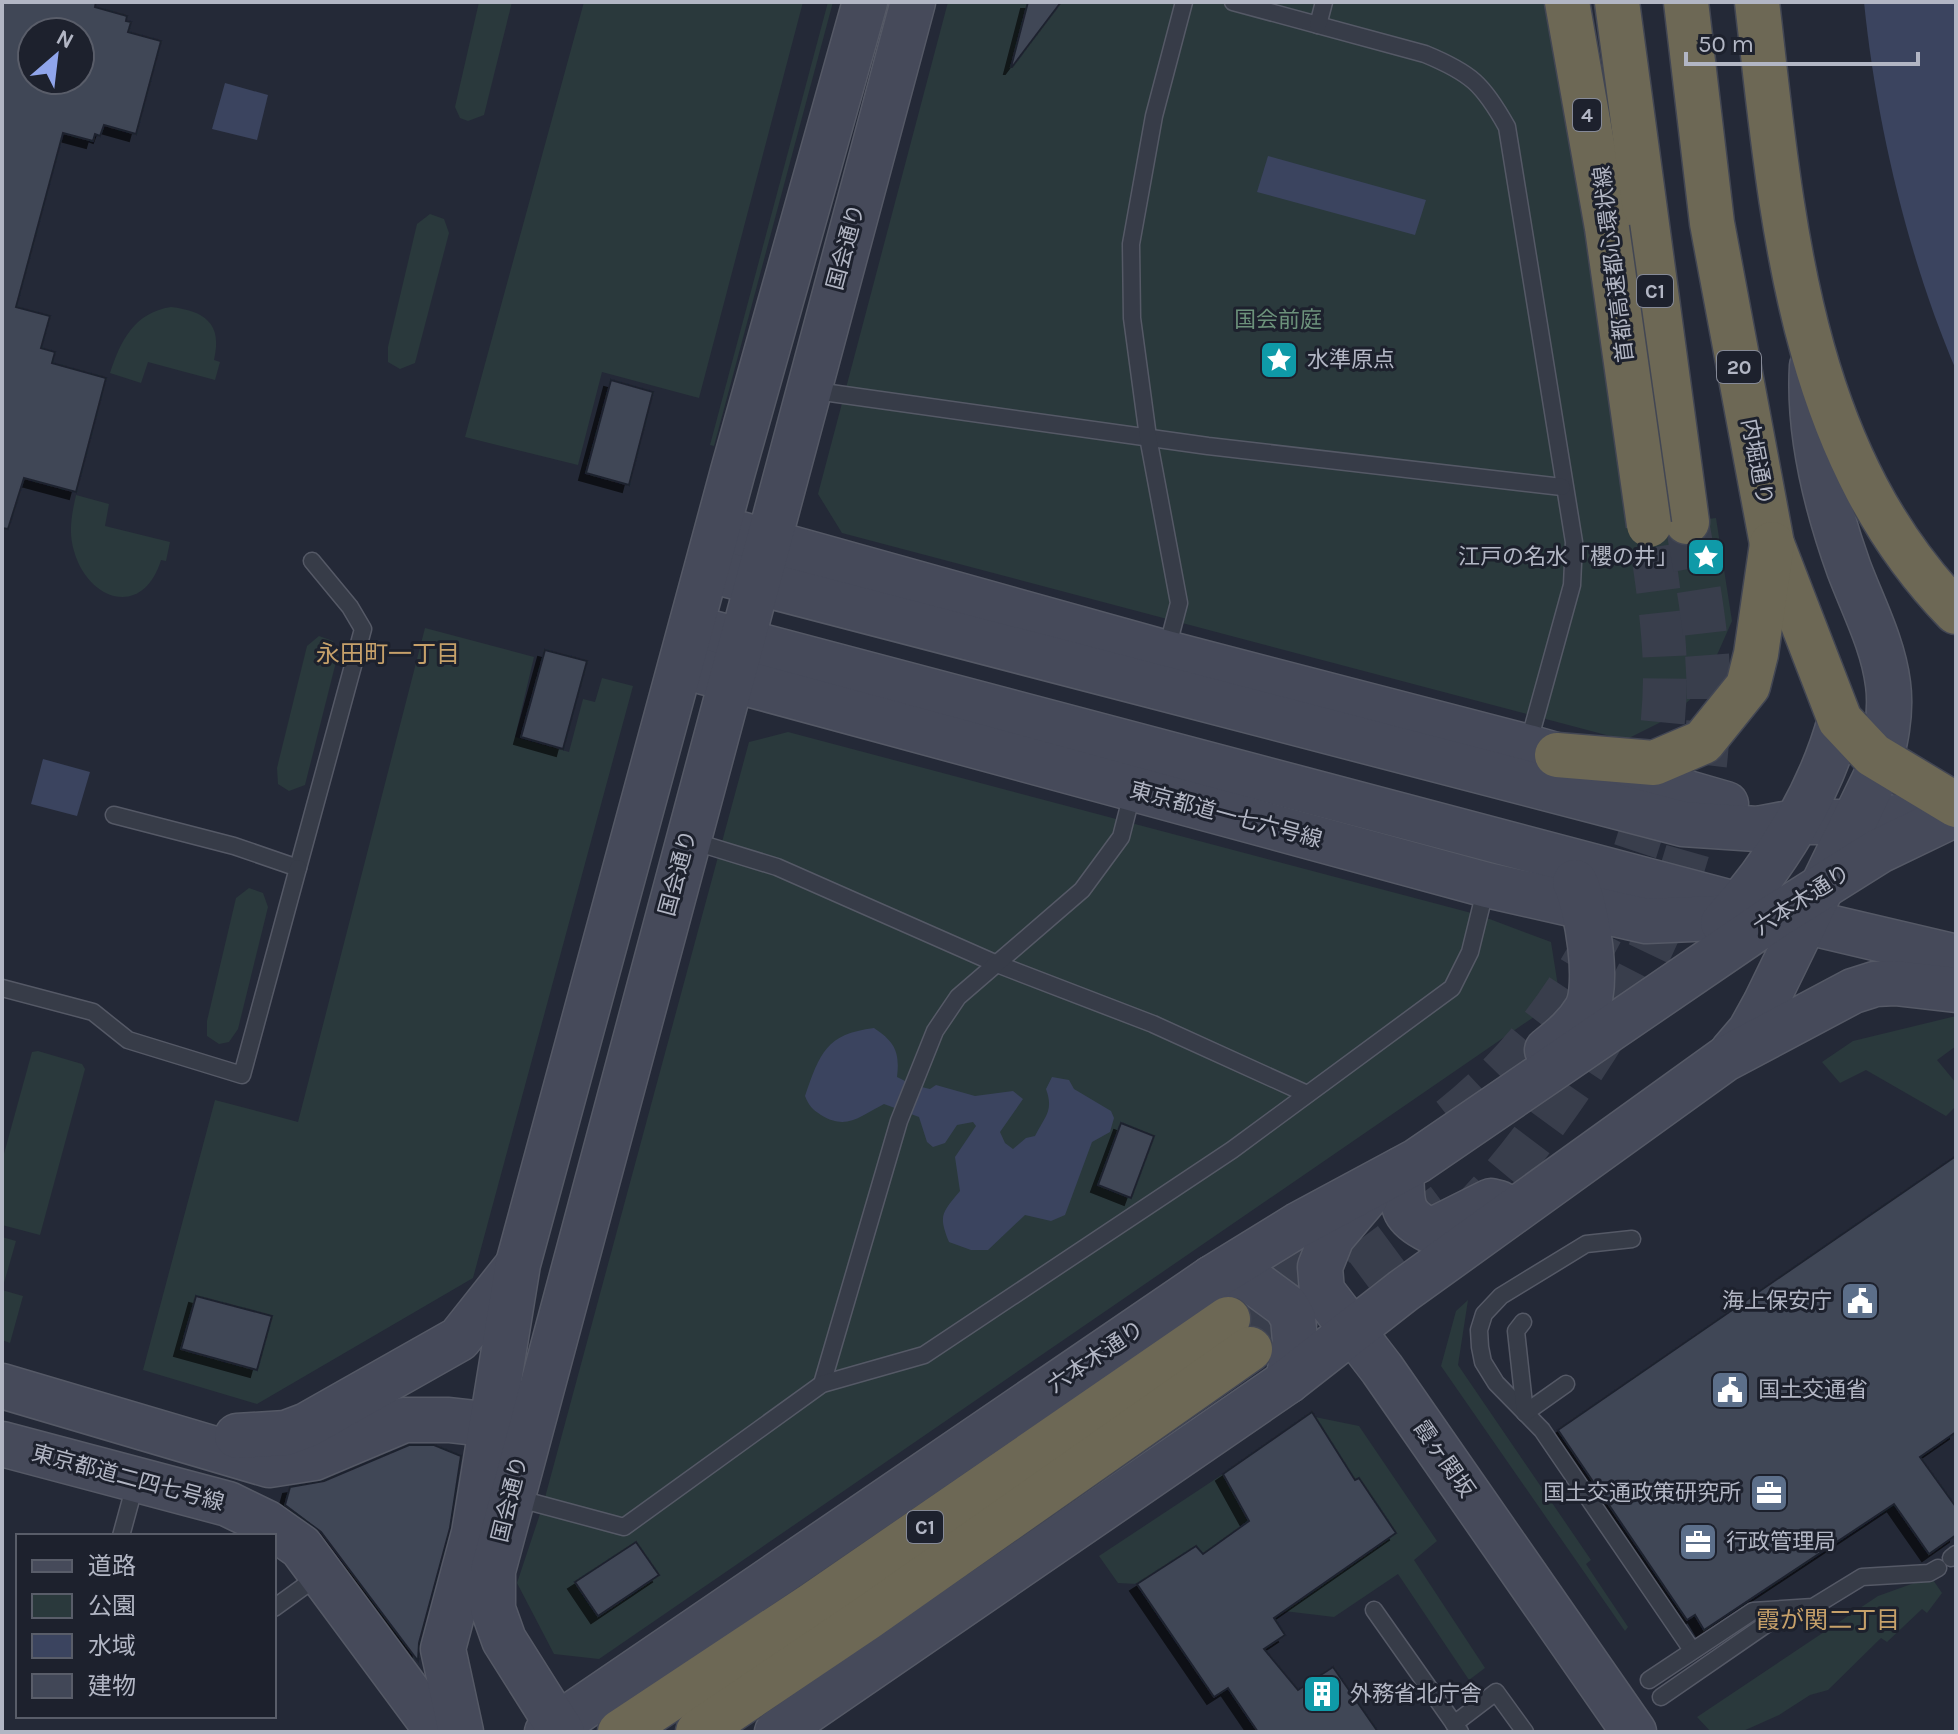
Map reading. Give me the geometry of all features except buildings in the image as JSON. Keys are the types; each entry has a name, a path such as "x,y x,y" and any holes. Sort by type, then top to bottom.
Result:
{"highway":[{"name":"4","path":"1567,2 1607,228"},
{"name":"首都高速都心環状線","path":"1601,2 1600,114 1607,228 1668,524 1617,2"},
{"name":"内堀通り","path":"1686,2 1712,223 1772,544 1840,720 1859,744 1956,810"},
{"path":"1757,2 1782,215 1827,399 1855,470 1884,523 1915,566 1956,612"},
{"path":"1542,751 1654,763 1703,742 1748,686 1756,654 1772,544"},
{"name":"C1","path":"620,1732 812,1605 1239,1334 867,1618 698,1732"}],"main road":[{"name":"国会通り","path":"555,1730 504,1640 493,1609 493,1571 511,1497 510,1428 518,1264 865,2"},
{"name":"国会通り","path":"461,1732 443,1649 474,1533 510,1428 687,840 913,2"},
{"path":"1772,905 1854,822 1887,739 1889,687 1885,663 1844,554 1819,465 1811,393 1813,351"},
{"path":"718,528 1166,653 1542,751 1795,822"},
{"path":"707,569 1683,824 1757,829 1795,822 1854,822 1956,810"},
{"name":"東京都道一七六号線","path":"686,646 1550,855 1772,905 1956,957"},
{"name":"東京都道一七六号線","path":"737,660 1133,790 1487,885 1646,921 1772,905"},
{"name":"六本木通り","path":"1772,905 1795,822 1834,744 1840,720"},
{"name":"六本木通り","path":"555,1730 1228,1277 1298,1225 1398,1172 1655,999 1772,905 1956,810"},
{"path":"1683,824 1732,855 1772,905 1773,986 1750,1031 1725,1059"},
{"path":"1521,1206 1491,1201 1431,1231 1413,1222 1404,1212 1398,1172 1568,1033 1586,1009 1592,984 1585,908 1573,879 1550,855"},
{"path":"777,1732 1288,1381 1521,1206 1725,1059 1853,991 1875,984 1956,990"},
{"name":"霞ヶ関坂","path":"1398,1172 1332,1237 1320,1267 1322,1291 1353,1330 1634,1732"},
{"path":"128,1422 247,1437 286,1433 307,1425 459,1339 518,1264"},
{"path":"1228,1277 1279,1276 1307,1286 1320,1293 1353,1330"},
{"path":"1228,1277 1286,1306 1293,1318 1294,1355 1288,1381"},
{"path":"2,1386 269,1465 314,1458 404,1420 449,1420 510,1428"},
{"name":"東京都道二四七号線","path":"2,1444 228,1504 267,1523 301,1547 438,1732"}],"lane":[{"path":"1166,653 1179,603 1148,437 1132,318 1131,244 1154,116 1184,2"},
{"path":"1233,2 1425,54 1449,64 1487,90 1507,127 1562,487 1574,542 1572,585 1542,751"},
{"path":"1318,25 1324,2"},
{"path":"808,389 1148,437 1562,487"},
{"path":"2,988 93,1012 128,1040 179,1053 211,1068 242,1075 363,629 350,607 312,561"},
{"path":"822,1384 899,1121 935,1031 958,997 1082,890 1121,837 1133,790"},
{"path":"114,815 234,846 298,868"},
{"path":"687,840 777,867 997,964 1153,1024 1307,1094"},
{"path":"511,1497 624,1527 822,1384 924,1355 1232,1150 1452,988 1470,952 1487,885"},
{"path":"1632,1239 1586,1244 1501,1296 1484,1314 1479,1330 1483,1362 1496,1383 1542,1430 1692,1650"},
{"path":"1523,1322 1516,1331 1515,1353 1525,1413"},
{"path":"1525,1413 1566,1384"},
{"path":"122,1534 137,1480"},
{"path":"1649,1680 1753,1611 1813,1607 1862,1577 1929,1573 1948,1560"},
{"path":"276,1607 321,1574"},
{"path":"1661,1697 1788,1609"},
{"path":"1374,1610 1457,1728 1496,1692 1525,1732"}],"green space":[{"path":"479,2 512,2 484,115 468,121 460,118 455,107"},
{"path":"584,2 803,2 699,398 602,372 578,465 465,437"},
{"path":"828,2 833,2 714,446 710,445"},
{"name":"国会前庭","path":"948,2 1548,2 1574,144 1631,528 1716,518 1732,621 1702,689 1669,718 1625,740 842,533 818,494"},
{"path":"430,214 444,219 449,233 415,363 400,369 388,362 388,347 417,224"},
{"path":"171,307 201,316 213,328 216,337 214,360 220,362 215,380 148,362 141,383 110,373 124,339 138,322 158,310"},
{"path":"76,495 109,504 105,526 170,542 166,561 161,560 153,579 142,591 129,596 116,596 91,582 81,568 71,537"},
{"path":"425,628 534,657 515,737 569,752 583,699 595,702 602,678 633,686 473,1278 257,1404 143,1370 215,1100 298,1122"},
{"path":"319,636 333,641 338,654 305,785 289,791 278,784 277,768 307,646"},
{"path":"788,732 1479,915 1551,942 1560,999 599,1659 554,1654 517,1583 543,1505 749,742"},
{"path":"249,888 263,893 268,907 238,1029 229,1042 219,1044 207,1036 207,1021 236,898"},
{"path":"1956,1016 1956,1046 1937,1060 1956,1083 1956,1106 1946,1116 1866,1070 1840,1083 1822,1062 1853,1041"},
{"path":"32,1052 82,1064 85,1069 40,1235 2,1225 2,1161"},
{"path":"2,1237 16,1241 2,1290"},
{"path":"2,1290 23,1296 10,1343 2,1340"},
{"path":"1468,1300 1458,1365 1591,1560 1586,1564 1628,1627 1625,1631 1441,1366 1456,1311"},
{"path":"1315,1417 1359,1426 1437,1541 1414,1560 1485,1668 1469,1680 1398,1574 1334,1617 1284,1611 1395,1533 1359,1478 1246,1556 1203,1554 1196,1546 1137,1584 1118,1583 1099,1556 1223,1474 1239,1503 1344,1463"},
{"path":"1931,1577 1942,1593 1927,1613 1922,1609 1887,1642 1881,1638 1828,1690 1810,1695 1779,1715 1741,1732 1711,1732 1697,1717 1878,1596"}],"water":[{"path":"1864,2 1956,2 1956,370 1923,282 1896,189 1869,48"},
{"path":"225,83 268,95 257,140 212,129"},
{"path":"1268,156 1426,200 1415,235 1257,192"},
{"path":"43,759 90,772 77,816 31,804"},
{"path":"874,1028 894,1048 898,1061 897,1077 913,1085 930,1089 936,1085 975,1096 1013,1091 1023,1099 1000,1132 1005,1143 1013,1149 1026,1138 1035,1136 1045,1118 1049,1108 1046,1089 1052,1077 1069,1080 1074,1089 1111,1111 1114,1118 1110,1132 1092,1142 1065,1215 1051,1221 1025,1215 988,1250 971,1250 949,1242 943,1220 946,1210 960,1191 955,1157 976,1126 973,1122 957,1125 945,1143 933,1147 927,1142 919,1117 884,1104 846,1122 830,1120 813,1109 805,1096 815,1068 827,1048 845,1035"}],"tunnel":[{"path":"1460,1223 1525,1150 1612,1023 1639,974 1681,874 1695,822 1709,712 1707,654 1687,522"},
{"path":"1450,1119 1497,1077 1539,1029 1576,976 1607,919 1632,860 1650,798 1661,735 1665,671 1649,525"},
{"path":"1250,1349 1447,1202"},
{"path":"1228,1319 1348,1237"}],"place":[{"name":"水準原点","path":"1279,360"},
{"name":"江戸の名水「櫻の井」","path":"1706,557"},
{"name":"海上保安庁","path":"1860,1301"},
{"name":"国土交通省","path":"1730,1390"},
{"name":"国土交通政策研究所","path":"1769,1493"},
{"name":"行政管理局","path":"1698,1542"},
{"name":"外務省北庁舎","path":"1322,1694"}],"district":[{"name":"永田町一丁目","path":"388,654"},
{"name":"霞が関二丁目","path":"1828,1620"}]}
